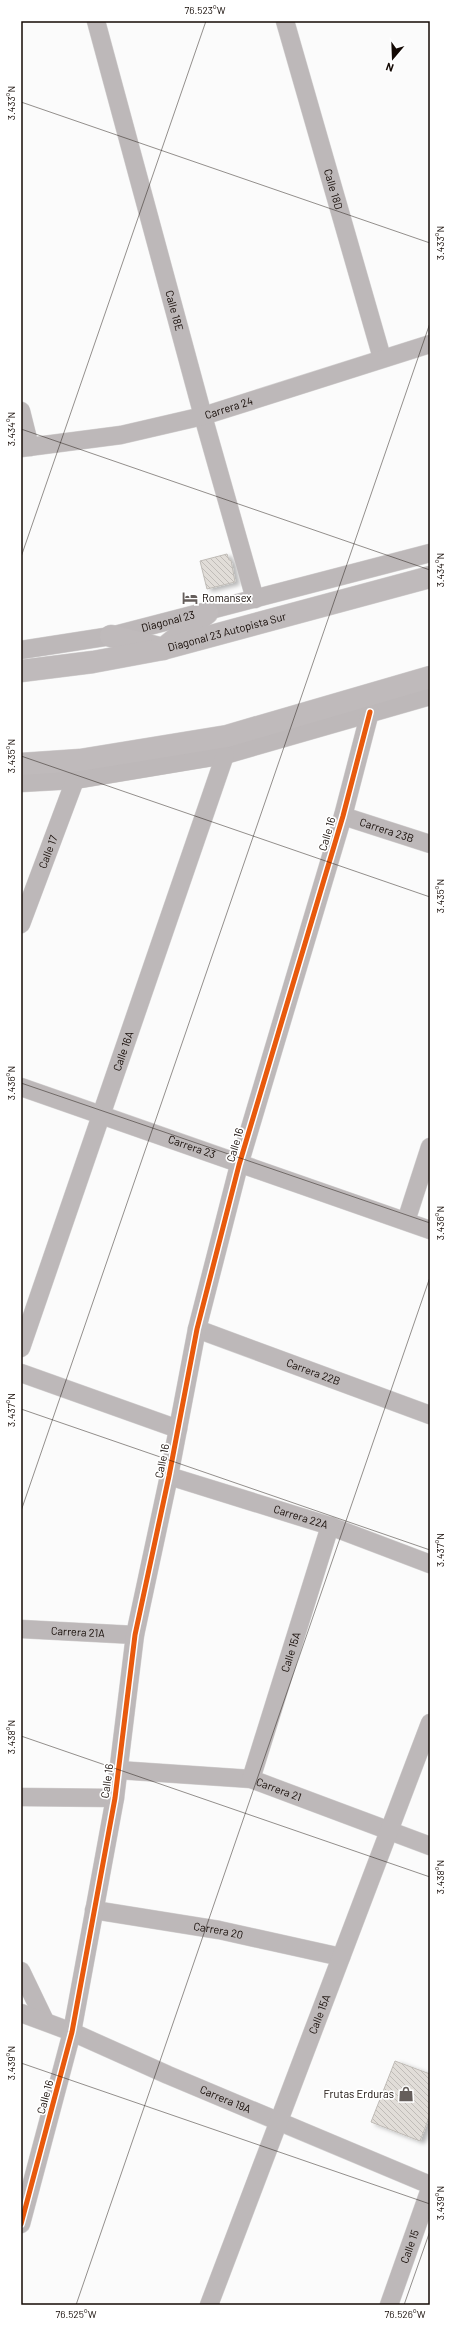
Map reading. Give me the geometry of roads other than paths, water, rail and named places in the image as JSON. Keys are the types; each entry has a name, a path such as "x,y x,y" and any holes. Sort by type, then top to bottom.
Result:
{"main road":[{"name":"Diagonal 23 Autopista Sur","path":"21,671 93,662 163,648 430,577"},
{"path":"111,636 163,648 206,613"},
{"path":"21,764 80,760 227,736 430,677"}],"street":[{"name":"Calle 18E","path":"96,21 203,416 255,599"},
{"name":"Calle 18D","path":"285,21 382,358"},
{"name":"Carrera 24","path":"25,447 121,435 203,416 430,344"},
{"path":"21,411 25,447"},
{"name":"Diagonal 23","path":"21,650 111,636 206,613 430,553"},
{"path":"21,783 75,780 225,755 370,712 430,696"},
{"name":"Calle 16","path":"21,2224 72,2032 115,1798 135,1635 169,1476 197,1329 240,1165 343,816 370,712"},
{"name":"Calle 16A","path":"21,1348 25,1325 102,1116 225,755"},
{"name":"Calle 17","path":"21,924 75,780"},
{"name":"Carrera 23B","path":"343,816 430,844"},
{"name":"Carrera 23","path":"21,1087 240,1165 430,1230"},
{"path":"406,1221 430,1147"},
{"name":"Carrera 22B","path":"197,1329 430,1415"},
{"path":"21,1373 178,1429"},
{"name":"Carrera 22A","path":"169,1476 330,1526 430,1564"},
{"name":"Calle 15A","path":"251,1779 330,1526"},
{"name":"Carrera 21A","path":"21,1629 135,1635"},
{"name":"Calle 15A","path":"209,2305 430,1723"},
{"name":"Carrera 21","path":"118,1770 251,1779 430,1846"},
{"path":"21,1797 115,1798"},
{"name":"Carrera 20","path":"94,1910 219,1930 341,1957"},
{"path":"21,1971 45,2021"},
{"name":"Carrera 19A","path":"21,2013 72,2032 278,2122 430,2185"},
{"name":"Calle 15","path":"389,2305 430,2189"}],"place":[{"name":"Romansex","path":"190,598"},
{"name":"Frutas Erduras","path":"406,2094"}]}
